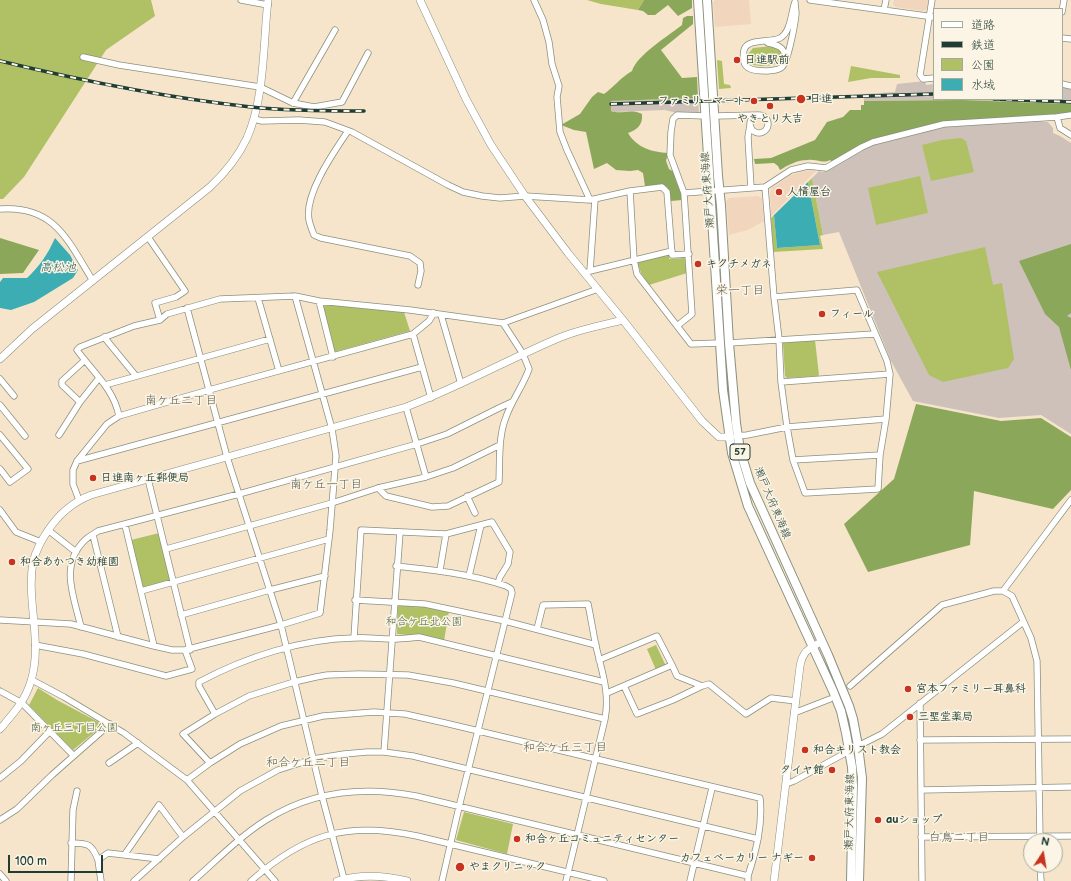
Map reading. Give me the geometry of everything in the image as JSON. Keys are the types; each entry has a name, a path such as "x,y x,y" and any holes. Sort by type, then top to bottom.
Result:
{"main road":[{"name":"瀬戸大府東海線","path":"698,0 723,390 734,437 740,450 750,483 849,706 858,746 862,778 859,881"},
{"name":"瀬戸大府東海線","path":"707,0 737,469 748,506 813,646 841,711 849,751 853,786 851,881"}],"street":[{"path":"0,359 32,329 210,187 230,166 247,139 254,119 260,88 268,2 241,0"},
{"path":"420,0 466,99 491,145 525,196 587,272 598,289 702,421 719,437 747,436 787,427 886,419"},
{"path":"534,0 543,20 549,42 552,64 559,86 557,97 560,132 566,150 593,199 587,272"},
{"path":"810,0 839,2 932,17"},
{"path":"884,10 886,0"},
{"path":"932,0 932,17 920,76 924,79 933,78"},
{"path":"795,1 796,13 786,59 782,67 777,70 757,71 749,69 744,64 744,48 748,44 775,40 785,34 789,27 791,12 795,1"},
{"path":"293,103 336,30"},
{"path":"760,42 778,45 784,51 786,59"},
{"path":"83,57 134,68 260,88 293,103 314,106 342,102 368,52"},
{"path":"677,326 692,314 684,193 670,154 671,132 673,119 677,115 706,116"},
{"path":"715,116 759,115 768,121 768,127 765,132 757,133 752,130 750,125"},
{"path":"751,188 748,137 753,117 759,115"},
{"path":"684,193 765,188 791,170 808,166 826,168 873,142 944,124 1071,115"},
{"path":"1057,117 1060,128 1071,135"},
{"path":"254,119 262,121 299,120 325,122 348,131 463,192 482,196 500,198 525,196 593,199 630,191 662,188 667,192 672,256 689,254"},
{"path":"348,131 322,171 309,205 308,220 314,235 321,238 410,256 420,264 421,271 418,285"},
{"path":"765,188 774,296 779,339 781,382 793,460 805,493 878,489 880,456 886,419 890,374 887,361 874,334 857,290 774,296"},
{"path":"630,191 634,260 637,274 690,344 720,343"},
{"path":"0,209 26,210 50,221 61,231 93,281"},
{"path":"148,237 185,290 176,297 155,303 160,320"},
{"path":"587,272 672,251"},
{"path":"119,416 117,405 105,385 77,350 104,337 134,326 160,320 166,314 220,299 295,296 319,301 434,313 503,323 598,289"},
{"path":"0,620 71,624 154,646 172,650 187,650 320,613 329,539 335,449 332,429 295,296"},
{"path":"258,298 279,371"},
{"path":"319,301 333,357"},
{"path":"187,308 227,457 281,625 322,796 333,834 340,880 384,876 407,881"},
{"path":"79,500 73,484 73,470 77,461 107,424 119,416 413,334 429,321 434,313"},
{"path":"441,315 461,384"},
{"path":"0,729 22,703 32,680 35,645 32,579 34,562 41,542 48,530 62,512 79,500 91,495 406,408 563,337 623,320"},
{"path":"378,488 386,496 432,507 448,506 499,482 500,445 505,418 512,402 526,380 529,369 523,354 503,323"},
{"path":"413,334 431,398"},
{"path":"729,343 874,334"},
{"path":"104,337 136,376"},
{"path":"105,385 270,339"},
{"path":"80,402 62,385 62,381 85,360"},
{"path":"77,461 422,367"},
{"path":"781,382 890,374"},
{"path":"59,434 98,378"},
{"path":"0,379 14,396"},
{"path":"81,627 70,581 71,563 76,552 86,539 98,531 239,494 417,444 447,434 512,402"},
{"path":"0,405 25,436"},
{"path":"406,408 426,477"},
{"path":"0,435 28,469 10,482 0,469"},
{"path":"166,549 332,503 378,488 426,477 453,468 500,445"},
{"path":"793,460 880,456"},
{"path":"35,645 83,654 166,676 192,669 166,549 148,479"},
{"path":"467,496 475,513"},
{"path":"1003,591 1071,500"},
{"path":"0,510 16,532 41,542"},
{"path":"354,638 360,530 446,534 492,522 510,552 508,564 498,583"},
{"path":"125,525 154,646"},
{"path":"469,576 481,525"},
{"path":"48,530 76,552"},
{"path":"384,752 396,566 400,532"},
{"path":"93,534 118,637"},
{"path":"440,570 446,534"},
{"path":"141,590 329,539"},
{"path":"396,566 440,570 469,576 498,583 511,589 512,593 442,881"},
{"path":"181,615 325,576"},
{"path":"850,686 942,605 994,591 1003,591 1012,596 1033,645 1037,661 1040,833"},
{"path":"356,600 425,604 505,621 596,644"},
{"path":"537,629 543,605 588,604 607,693 608,706 566,881"},
{"path":"858,746 882,734 1023,622"},
{"path":"599,660 657,636 677,676 702,686"},
{"path":"215,714 199,686 199,682 247,660 286,648 322,641 354,638 392,639 419,637 604,682"},
{"path":"774,881 794,713 803,654 821,642"},
{"path":"607,693 672,665"},
{"path":"210,763 183,734 215,714 249,696 294,682 328,675 408,675 453,683 605,719"},
{"path":"32,680 110,724 187,780 276,881"},
{"path":"624,686 637,714 709,684 746,714 771,698 796,701"},
{"path":"0,691 22,703 73,755"},
{"path":"794,713 830,699"},
{"path":"920,703 922,881"},
{"path":"187,780 240,744 281,726 323,716 359,712 387,713 405,714 478,730 712,788 760,798 762,811 757,849 748,879 694,864 416,796 388,792 359,791 322,796 294,806 280,813 239,840 193,881"},
{"path":"0,820 17,809 73,755 110,724"},
{"path":"0,778 21,761 50,731"},
{"path":"920,740 1071,739"},
{"path":"109,763 138,743"},
{"path":"786,784 849,751"},
{"path":"134,881 183,837 240,791 291,766 314,759 367,752 384,752 413,756 758,839"},
{"path":"920,790 1071,787"},
{"path":"690,881 712,788"},
{"path":"71,881 73,810 77,791"},
{"path":"125,854 159,805 183,837"},
{"path":"251,881 264,869 297,847 324,836 360,829 392,831 604,881"},
{"path":"921,837 1023,839"},
{"path":"71,843 85,843 94,849 98,860 101,881"},
{"path":"98,860 108,852 159,859"},
{"path":"0,874 6,881"}],"shaded area":[{"path":"715,0 749,0 751,24 715,27 713,2"},
{"path":"894,0 928,0 927,9 924,11 895,7 893,4"},
{"path":"925,81 926,85 933,84 933,100 962,100 864,101 863,94 895,92 897,84"},
{"path":"1063,87 1071,89 1071,104 962,100 1063,100"},
{"path":"698,98 699,113 673,112 665,110 611,111 611,101"},
{"path":"1033,121 1048,122 1053,128 1053,133 1071,143 1071,434 1041,415 999,418 913,401 891,361 839,232 823,235 812,178 819,171 823,172 870,144 942,127"},
{"path":"803,171 816,171 771,216 770,192 772,188 789,176"},
{"path":"758,196 762,199 764,221 748,230 729,235 726,201 729,198"}],"green space":[{"path":"0,0 151,0 155,16 106,50 24,177 3,199 0,199"},
{"path":"587,0 644,0 638,10 601,4"},
{"path":"644,0 692,0 692,8 678,16 668,5 655,15 648,15 643,11 638,10"},
{"path":"693,16 693,24 661,50 682,78 697,77 698,98 611,101 611,111 638,112 642,114 642,121 639,126 628,133 640,146 656,152 668,153 666,161 669,169 674,172 682,200 671,201 667,187 664,185 645,186 643,173 638,170 616,170 607,163 594,169 586,132 574,130 561,125 580,114 592,97 598,92 604,94 624,76 632,71 640,59 653,46 682,25 683,18"},
{"path":"773,46 782,52 783,56 781,61 769,66 759,66 750,63 748,54 753,48"},
{"path":"717,60 722,61 724,84 730,85 731,88 719,89"},
{"path":"851,66 900,75 900,78 871,78 848,82"},
{"path":"962,100 1071,104 1071,113 942,122 860,145 832,162 830,160 825,162 804,160 793,163 780,170 774,163 755,164 754,159 771,158 815,140 827,122 843,117 850,110 861,110 861,105 864,105 864,101"},
{"path":"961,138 966,141 974,172 931,181 922,145 942,140"},
{"path":"920,176 928,213 876,225 868,188"},
{"path":"812,178 823,235 820,236 823,249 773,252 771,218 774,215 777,248 820,245 808,182"},
{"path":"0,238 39,250 23,273 0,274"},
{"path":"1071,244 1071,313 1067,316 1071,318 1071,370 1059,327 1045,314 1019,261"},
{"path":"985,247 993,285 1002,283 1014,359 1008,368 943,382 929,375 877,272"},
{"path":"669,253 669,259 684,258 686,260 687,273 649,285 641,273 637,261"},
{"path":"322,304 404,312 410,331 334,352"},
{"path":"815,340 819,375 787,378 785,376 783,343 785,341"},
{"path":"916,404 1001,421 1041,418 1071,437 1071,490 1053,509 974,491 970,545 868,572 844,524 894,479"},
{"path":"159,533 170,579 168,582 145,588 142,587 131,540"},
{"name":"和合ケ丘北公園","path":"398,606 424,606 449,611 444,641 419,636 397,634"},
{"path":"656,645 665,666 656,670 647,649"},
{"name":"南ヶ丘三丁目公園","path":"38,688 102,724 102,726 73,750 29,705"},
{"path":"464,812 513,824 507,854 456,840"}],"water":[{"path":"808,182 820,245 777,248 774,215"},
{"name":"高松池","path":"55,238 70,255 78,270 73,278 34,302 11,310 0,308 0,282 3,278 27,278 43,260"}],"railway":[{"path":"0,61 125,88 188,99 279,109 364,111"},
{"path":"611,104 933,94"},
{"path":"1020,100 1071,102"}],"place":[{"name":"日進駅前","path":"737,60"},
{"name":"日進","path":"801,99"},
{"name":"ファミリーマート","path":"754,101"},
{"name":"やきとり大吉","path":"770,106"},
{"name":"人情屋台","path":"779,192"},
{"name":"キクチメガネ","path":"698,264"},
{"name":"フィール","path":"822,314"},
{"name":"日進南ヶ丘郵便局","path":"93,478"},
{"name":"和合あかつき幼稚園","path":"12,562"},
{"name":"宮本ファミリー耳鼻科","path":"908,689"},
{"name":"三聖堂薬局","path":"910,717"},
{"name":"和合キリスト教会","path":"805,750"},
{"name":"タイヤ館","path":"832,770"},
{"name":"auショップ","path":"878,820"},
{"name":"和合ヶ丘コミュニティセンター","path":"517,839"},
{"name":"カフェベーカリー ナギー","path":"812,858"},
{"name":"やまクリニック","path":"460,867"}],"district":[{"name":"栄一丁目","path":"740,291"},
{"name":"南ケ丘二丁目","path":"181,401"},
{"name":"南ケ丘一丁目","path":"326,485"},
{"name":"和合ケ丘三丁目","path":"565,748"},
{"name":"和合ケ丘二丁目","path":"308,763"},
{"name":"白鳥二丁目","path":"959,838"}]}
